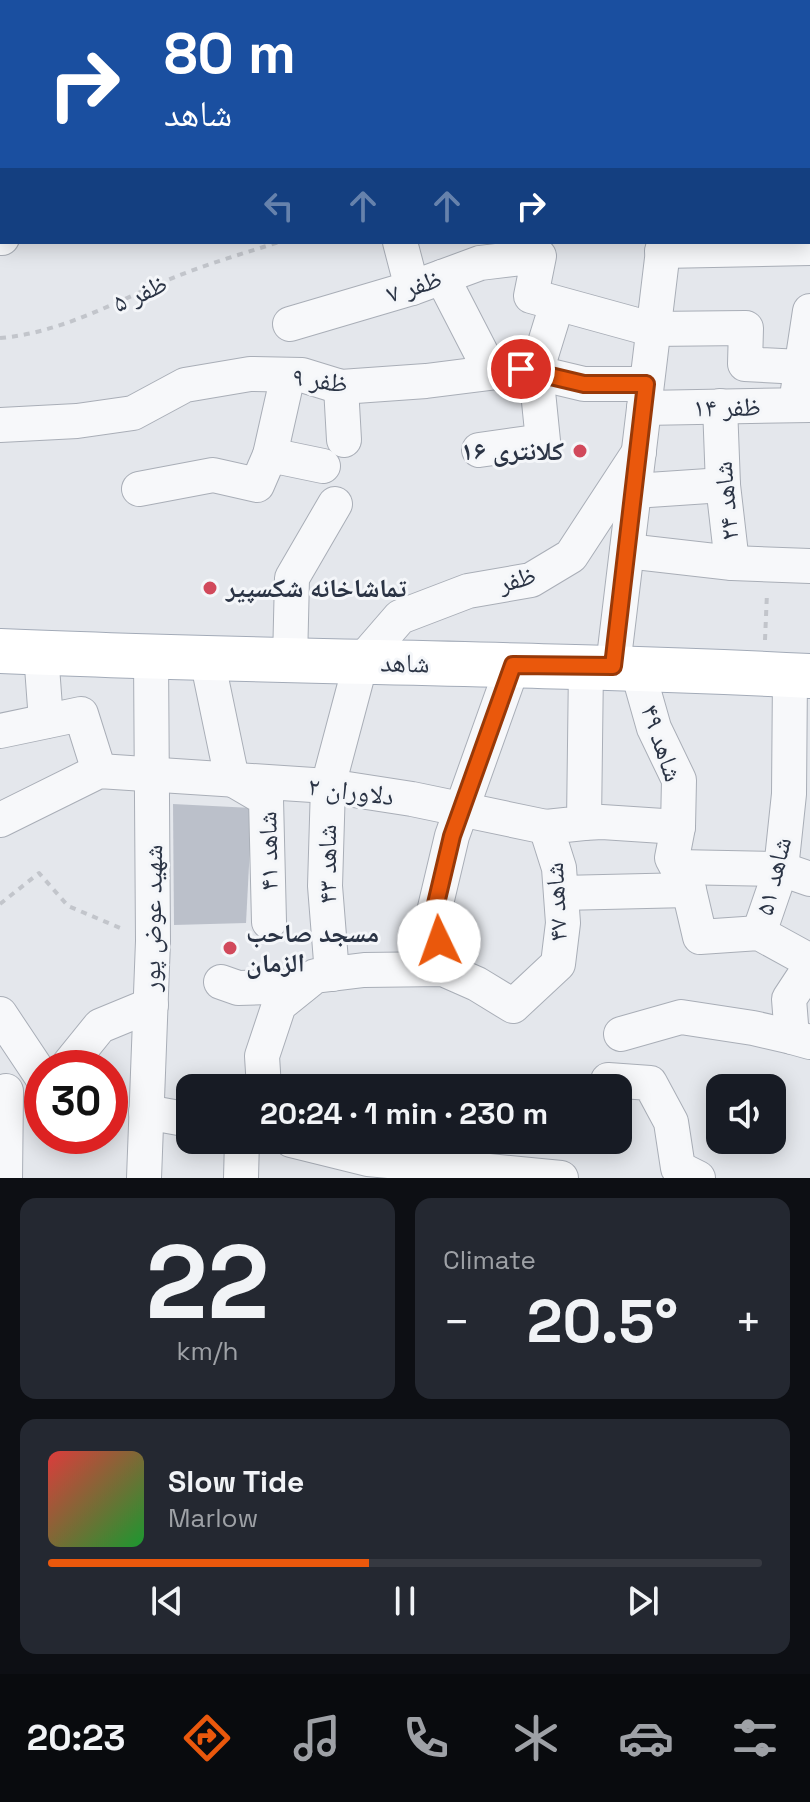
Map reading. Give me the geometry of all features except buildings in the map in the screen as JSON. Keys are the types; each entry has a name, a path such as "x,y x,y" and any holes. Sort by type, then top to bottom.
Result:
{"main road":[{"name":"شاهد","path":"21,652 151,658 612,667 788,675"}],"street":[{"path":"401,244 491,372"},
{"path":"663,247 810,248"},
{"name":"ظفر","path":"612,667 663,247"},
{"name":"ظفر ۷","path":"290,324 480,263 540,249 531,296 651,329 746,328 745,364"},
{"path":"479,450 543,441 536,372 557,304"},
{"path":"803,406 801,367 810,311"},
{"path":"745,364 801,367"},
{"name":"شاهد ۲۴","path":"732,563 723,485 733,406 745,364"},
{"name":"ظفر ۹","path":"0,425 77,421 133,413 185,385 250,374 302,375 341,387 426,381 521,369 645,396"},
{"path":"139,489 213,475 257,485 270,455 288,375"},
{"path":"270,455 334,453 341,387"},
{"name":"ظفر ۱۴","path":"645,396 733,406 803,406"},
{"name":"ظفر","path":"361,662 400,617 468,591 531,580 571,556 639,452"},
{"path":"634,491 723,485"},
{"path":"290,661 292,578 335,504"},
{"path":"627,551 732,563 810,566"},
{"path":"21,652 46,721"},
{"name":"شهید عوض پور","path":"144,1178 153,941 151,658"},
{"name":"شاهد ۴۱","path":"207,659 232,779 266,799 269,922"},
{"name":"شاهد ۴۳","path":"317,980 325,886 328,786 361,662"},
{"path":"443,969 434,912 452,836 513,665"},
{"path":"612,667 584,823 678,827"},
{"name":"شاهد ۴۹","path":"612,667 654,728 679,780 678,827 672,858 683,878 700,937 759,933"},
{"name":"شاهد ۵۱","path":"759,933 795,874 800,794 788,675"},
{"path":"0,731 81,714 99,771 0,820"},
{"name":"دلاوران ۲","path":"99,771 328,786 546,827"},
{"name":"شاهد ۴۷","path":"221,982 238,988 317,980 364,970 443,969 477,984 513,1006 558,964 563,923 559,868 546,827 584,823"},
{"path":"561,893 683,878 795,874"},
{"path":"759,933 810,961"},
{"path":"801,1040 789,999 810,967"},
{"path":"263,1074 262,1056 279,1005 317,980"},
{"path":"81,1050 100,1026 151,1005"},
{"path":"0,1014 24,1051"},
{"path":"621,1034 681,1017 753,1028 801,1040"},
{"path":"632,1082 650,1083 671,1122 678,1168 698,1178"},
{"path":"5,1178 3,1092 24,1084"},
{"path":"146,1112 176,1117"},
{"path":"241,1178 242,1154"},
{"path":"322,1154 348,1166 368,1159 451,1172 560,1178"}],"path":[{"name":"ظفر ۵","path":"0,338 26,335 89,315 171,279 273,244"},
{"name":"شاهد ۲۴","path":"732,563 767,589 788,675"},
{"path":"0,904 39,873 68,906 153,941"}],"place":[{"name":"کلانتری ۱۶","path":"580,451"},
{"name":"تماشاخانه شکسپیر","path":"210,588"},
{"name":"مسجد صاحب الزمان","path":"230,948"}],"route":[{"path":"439,941 434,912 452,836 513,665 613,666 646,384 584,384 521,369"}]}
